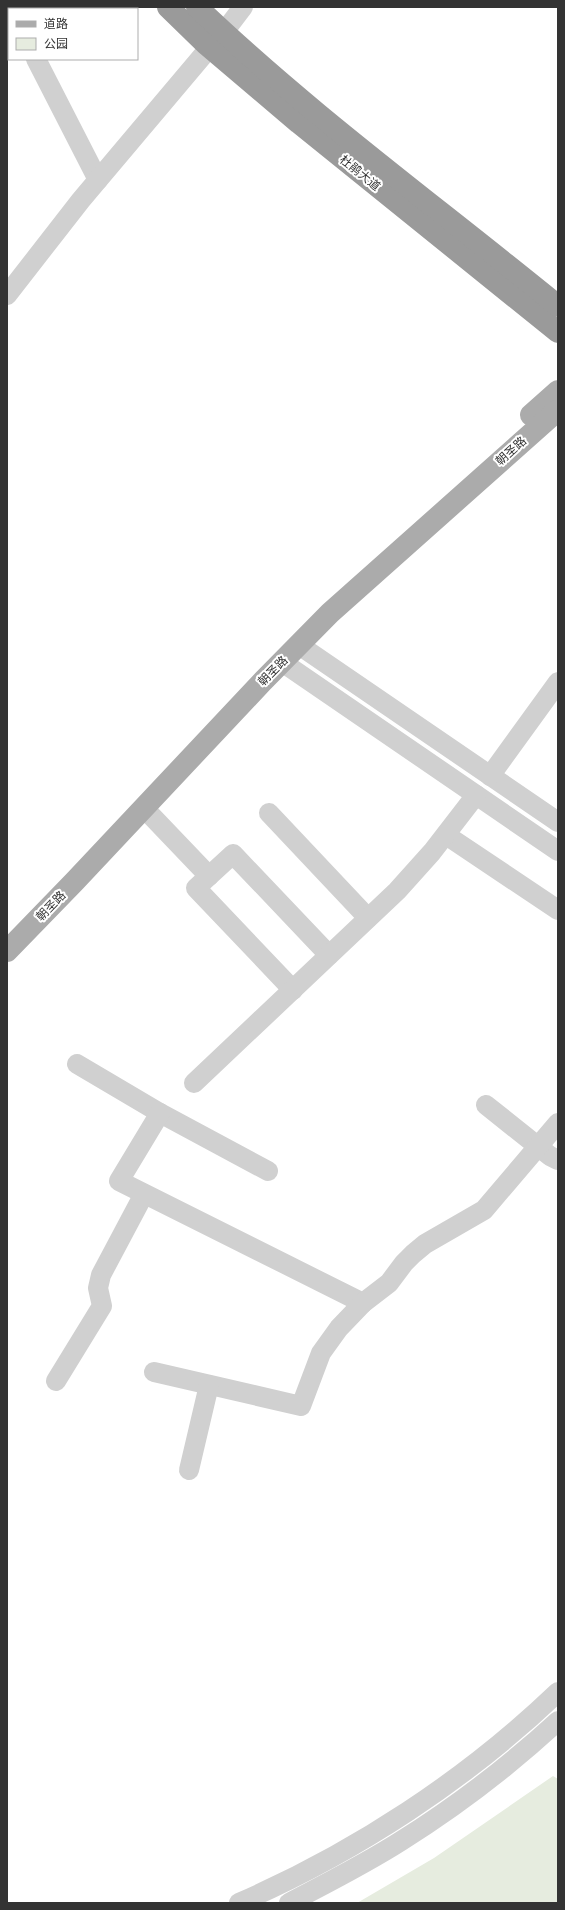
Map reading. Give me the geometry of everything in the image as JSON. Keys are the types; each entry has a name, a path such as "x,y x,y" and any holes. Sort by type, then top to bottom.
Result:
{"highway":[{"name":"杜鹃大道","path":"168,7 318,112 558,306"},
{"name":"杜鹃大道","path":"197,7 217,40 299,123 558,332"}],"main road":[{"name":"朝圣路","path":"7,930 252,671 320,603 558,390"},
{"name":"朝圣路","path":"7,951 330,613 558,410"}],"street":[{"path":"7,295 98,180 217,40 243,7"},
{"path":"37,60 98,180"},
{"path":"299,645 558,822"},
{"path":"282,662 558,851"},
{"path":"490,776 558,682"},
{"path":"194,1083 397,891 446,835 476,795"},
{"path":"144,808 209,876"},
{"path":"269,813 368,918"},
{"path":"446,835 558,910"},
{"path":"293,990 196,888 233,854 329,955"},
{"path":"77,1064 160,1113 268,1171"},
{"path":"486,1105 538,1147 558,1160"},
{"path":"160,1113 119,1181 363,1303"},
{"path":"154,1372 302,1406 321,1353 339,1328 363,1303 389,1284 404,1263 419,1249 484,1210 558,1124"},
{"path":"56,1381 102,1306 98,1288 101,1275 144,1194"},
{"path":"189,1470 209,1385"},
{"path":"239,1903 350,1846 426,1799 490,1752 558,1692"},
{"path":"289,1903 360,1865 438,1817 503,1769 558,1721"}],"green space":[{"path":"553,1776 558,1779 558,1903 357,1903 434,1858"}]}
